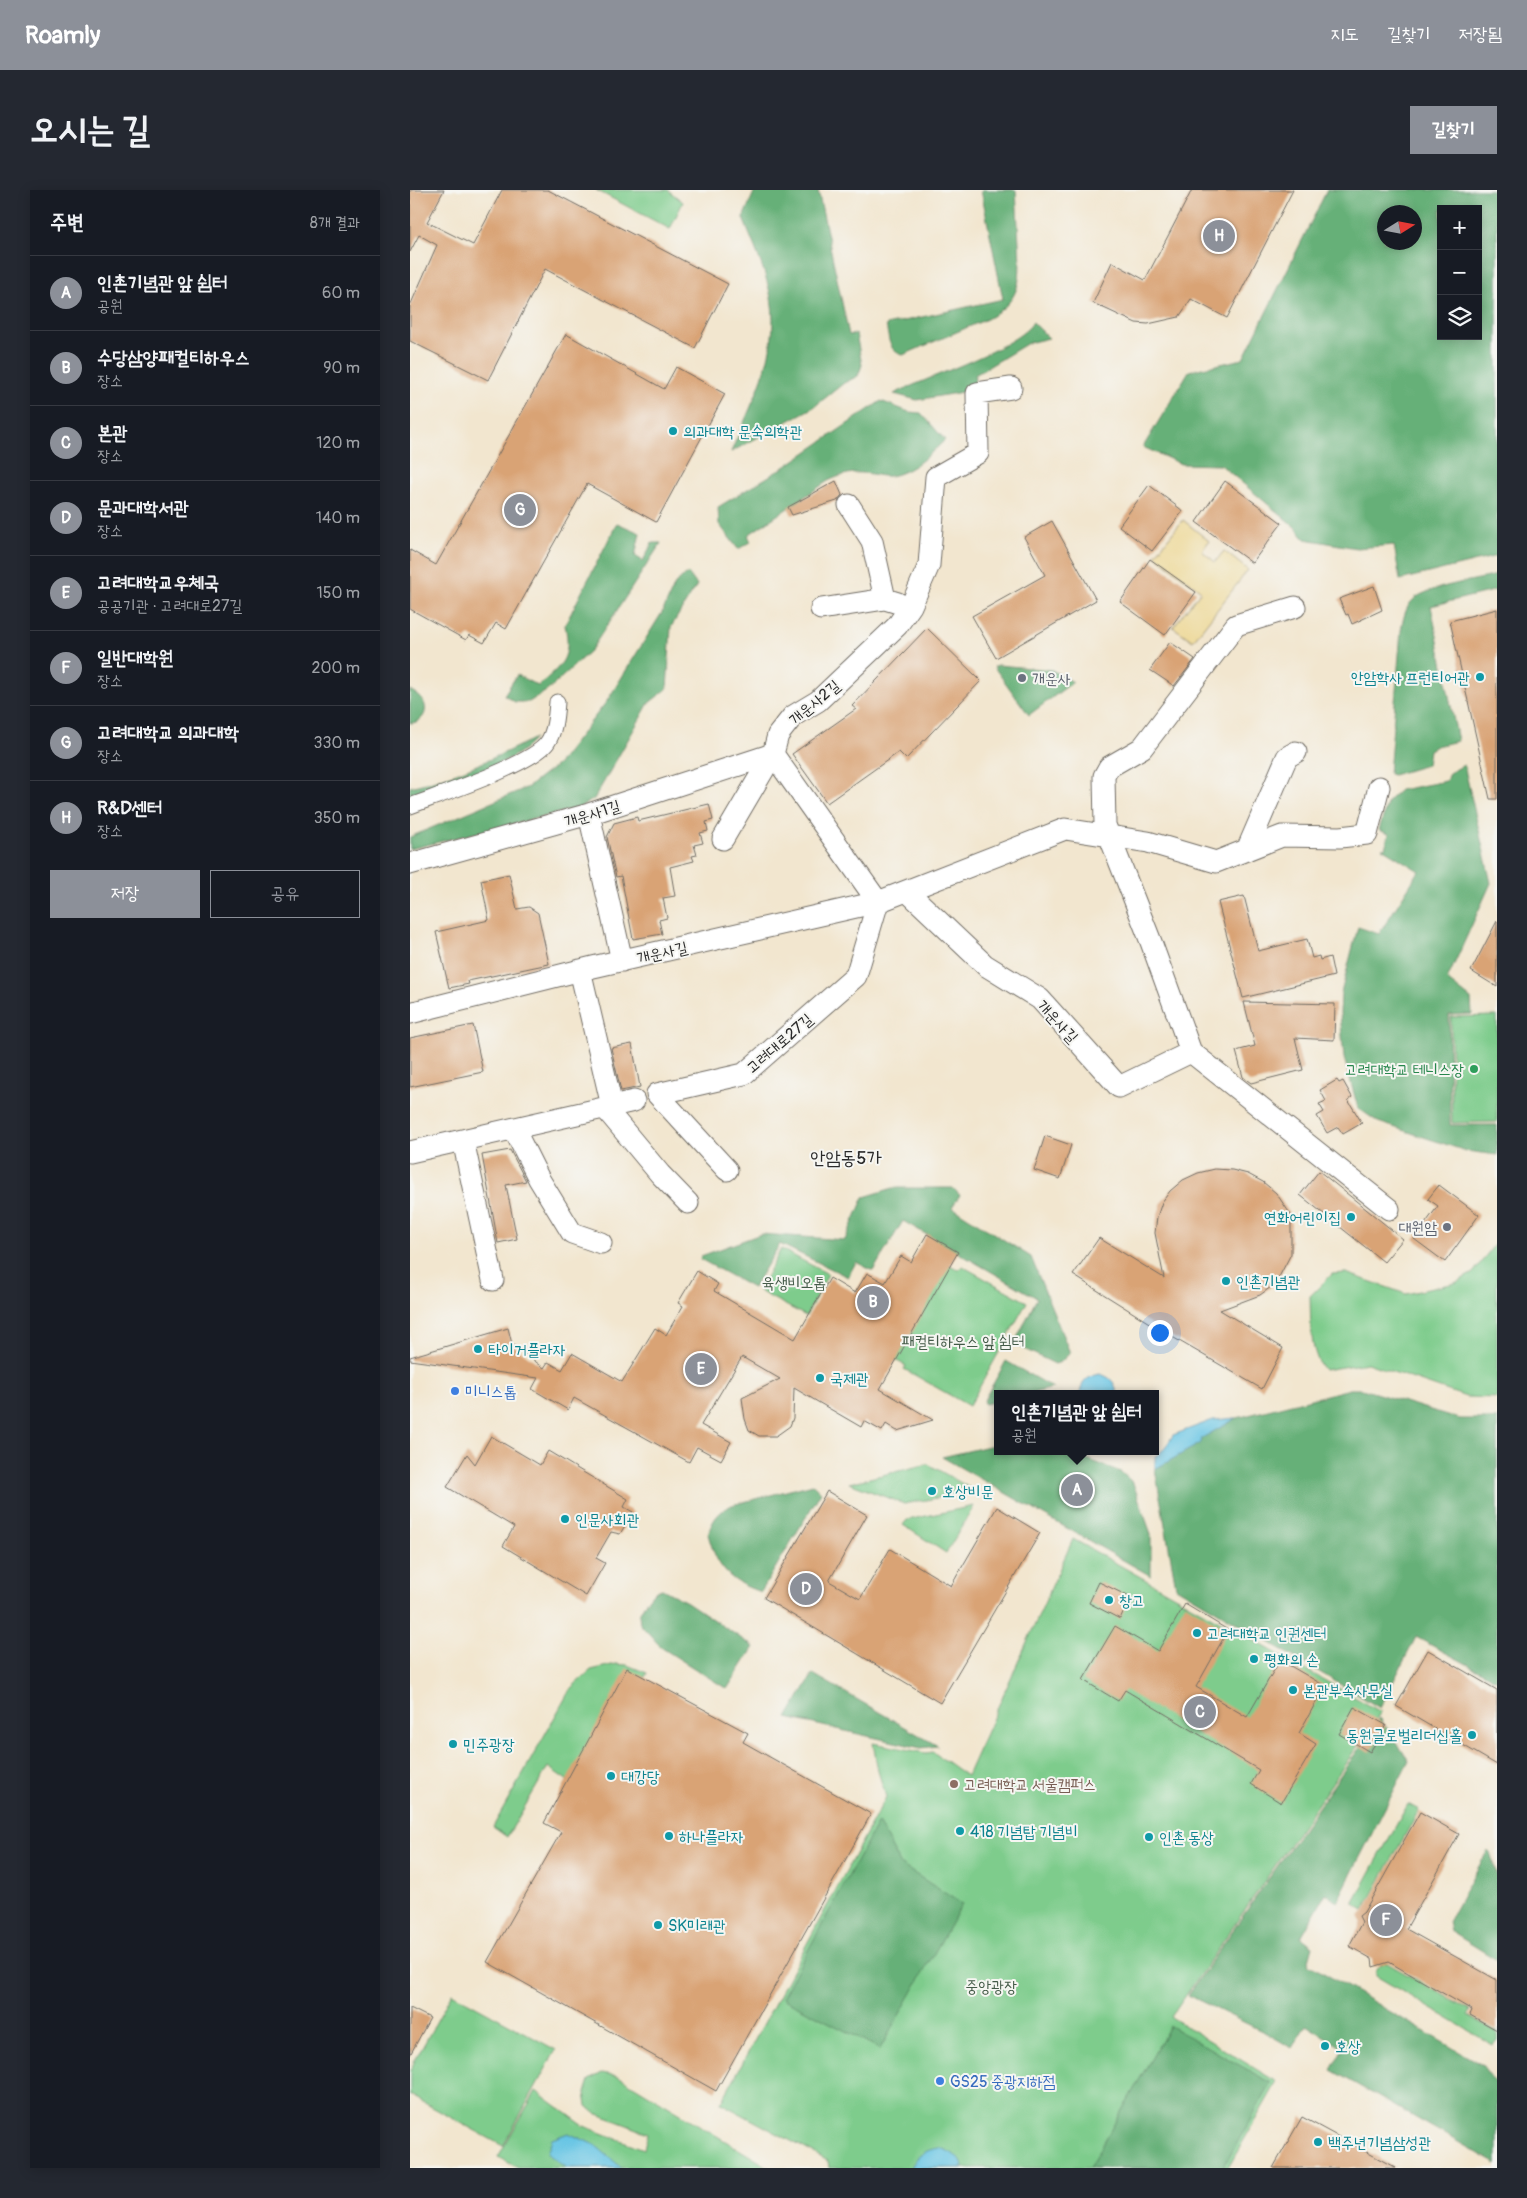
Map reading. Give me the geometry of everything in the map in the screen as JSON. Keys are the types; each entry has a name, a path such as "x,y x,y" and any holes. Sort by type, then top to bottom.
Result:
{"street":[{"name":"개운사2길","path":"723,838 773,754 778,735 794,716 818,702 897,626 911,606 929,565 936,477 978,453 977,393 1011,388"},
{"path":"849,505 872,541 885,599"},
{"path":"821,610 885,599 911,606"},
{"path":"1295,606 1236,625 1142,748 1109,767 1104,776 1104,817 1109,836 1151,942 1191,1052 1389,1208"},
{"path":"410,806 513,766 542,748 551,736 557,702"},
{"path":"1247,850 1288,757 1296,752"},
{"path":"773,754 878,902"},
{"name":"개운사1길","path":"410,864 589,814 773,754"},
{"name":"개운사길","path":"410,1013 580,970 878,902 908,892 1064,828 1148,842 1216,862 1282,836 1340,837 1367,834 1379,787"},
{"name":"개운사길","path":"589,814 622,961"},
{"name":"개운사길","path":"908,892 985,965 1040,999 1119,1087 1191,1052"},
{"name":"고려대로27길","path":"727,1170 657,1094 744,1074 752,1068 856,976 878,902"},
{"path":"580,970 609,1107 660,1174 688,1203"},
{"path":"410,1152 634,1101"},
{"path":"514,1129 539,1179 572,1234 601,1243"},
{"path":"463,1140 493,1280"}],"green space":[{"path":"596,190 668,190 683,202 670,229"},
{"path":"755,190 818,190 849,335 856,334 862,365 858,376 844,383 814,407 731,452 762,378 772,339 773,318 769,288 743,218"},
{"path":"981,190 1016,190 1020,268 1017,288 1013,296 999,312 987,319 903,355 898,353 890,343 886,325 1003,299"},
{"path":"1327,190 1497,190 1497,556 1400,580 1394,545 1357,548 1305,539 1295,527 1221,465 1181,464 1143,447 1189,371 1243,359"},
{"path":"1033,322 1049,338 1028,343 975,375 974,390 917,400 894,394 991,352 1024,332"},
{"path":"881,401 909,412 921,413 945,440 920,462 898,474 887,476 853,473 828,481 748,535 751,542 738,549 719,524 718,507 786,466"},
{"path":"617,523 640,533 635,556 643,561 652,543 661,543 591,650 548,690 529,702 515,702 504,695 517,675 538,686 563,660 567,646 565,625"},
{"path":"688,573 697,585 671,627 667,689 649,703 594,799 579,808 410,849 410,837 528,787 558,764 607,701 663,611 675,584"},
{"path":"1497,575 1497,590 1431,606 1458,741 1436,746 1429,750 1427,765 1393,775 1389,774 1401,631 1408,606 1414,599 1430,591"},
{"path":"998,665 1052,670 1073,682 1029,715 994,667"},
{"path":"410,690 423,701 425,710 422,718 410,723"},
{"path":"535,738 527,747 497,765 410,798 410,787 474,766"},
{"path":"1464,765 1491,883 1447,980 1471,999 1472,1014 1449,1015 1450,1125 1497,1125 1497,1155 1466,1151 1378,1122 1358,1108 1344,1058 1340,1013 1341,993 1358,927 1379,934 1419,871 1382,848 1385,848 1389,834 1379,830 1388,801 1400,790 1446,781 1449,773"},
{"name":"고려대학교 테니스장","path":"1497,1016 1497,1122 1452,1123 1451,1017"},
{"path":"893,1188 953,1188 960,1195 952,1207 1031,1257 1070,1353 1061,1362 1055,1364 1014,1344 1037,1298 903,1221 873,1271 856,1262 848,1277 780,1244 753,1288 700,1259 701,1256 761,1234 845,1240 864,1197"},
{"path":"1497,1241 1497,1398 1466,1397 1367,1363 1324,1370 1319,1363 1313,1345 1310,1296 1332,1274 1346,1273 1406,1294 1455,1283 1473,1273"},
{"name":"육생비오톱","path":"781,1249 828,1274 806,1316 759,1291"},
{"name":"패컬티하우스 앞 쉼터","path":"933,1256 959,1270 962,1266 1027,1302 969,1406 904,1369 906,1366 881,1352"},
{"path":"1006,1361 1053,1388 1045,1390 994,1390 994,1402 985,1404 983,1402"},
{"path":"1350,1389 1362,1389 1460,1419 1497,1419 1497,1680 1416,1637 1380,1708 1176,1587 1155,1469 1200,1443 1201,1438 1237,1418"},
{"path":"994,1445 994,1455 1082,1455 1087,1459 1121,1472 1133,1483 1151,1534 1151,1576 942,1457"},
{"path":"928,1464 975,1491 904,1504 849,1483"},
{"path":"813,1484 821,1492 761,1592 749,1588 732,1578 715,1555 708,1534 717,1516 732,1505"},
{"path":"974,1506 946,1553 903,1525 907,1520"},
{"name":"중앙광장","path":"1073,1539 1381,1712 1171,2017 1277,2082 1228,2168 829,2168 828,2161 721,2103 886,1797 878,1771 873,1743 926,1753 933,1752 967,1776"},
{"path":"662,1589 687,1602 754,1647 727,1689 662,1648 640,1624 639,1614 645,1603 654,1592"},
{"path":"616,1664 627,1665 647,1673 591,1774 578,1788 548,1767 507,1837 493,1827 571,1688 591,1670"},
{"path":"813,1674 938,1746 921,1748 787,1718"},
{"path":"1380,1718 1409,1761 1337,1902 1326,1893 1301,1937 1313,1946 1308,1964 1482,2065 1497,2085 1497,2164 1331,2070 1343,2048 1306,2025 1292,2048 1268,2034 1188,1995"},
{"path":"1408,1804 1419,1810 1364,1910 1354,1904 1354,1902"},
{"path":"878,1822 901,1865 962,1904 880,2049 782,1998"},
{"path":"1488,1850 1497,1876 1497,1960 1450,1931 1448,1922"},
{"path":"1383,1963 1387,1963 1470,2010 1468,2015 1497,2032 1497,2040 1493,2045 1376,1976 1376,1970"},
{"path":"452,1993 556,2050 503,2146 410,2095 410,2070"},
{"path":"1170,2026 1271,2083 1223,2168 1089,2168"},
{"path":"602,2073 618,2076 770,2168 518,2168 498,2157 536,2091 584,2126 644,2149 648,2133 595,2113 587,2106 585,2093 589,2080"}],"sand":[{"path":"1183,520 1209,541 1202,551 1215,562 1224,551 1248,570 1193,641 1173,627 1201,591 1155,555"}],"water":[{"path":"1100,1374 1107,1377 1112,1381 1116,1390 1081,1390 1086,1380"},
{"path":"1237,1418 1202,1438 1201,1443 1155,1469 1155,1457 1165,1448 1173,1435 1213,1420"},
{"path":"568,2133 595,2145 622,2168 566,2168 547,2153 552,2139"},
{"path":"939,2148 954,2155 963,2168 911,2168 922,2154"}],"building":[{"path":"410,190 444,190 427,222 473,245 502,190 548,190 728,284 695,348 545,269 488,380 410,341 410,306 437,245 419,235 410,252"},
{"path":"1192,190 1293,190 1227,318 1191,299 1179,317 1148,324 1136,323 1093,303 1112,262 1145,280"},
{"path":"566,334 664,389 676,367 725,394 656,522 587,484 506,629 496,623 484,643 469,635 466,640 410,609 410,550 436,565"},
{"path":"836,481 842,495 837,501 792,515 788,507"},
{"path":"1225,481 1282,523 1252,563 1196,522"},
{"path":"1149,485 1183,511 1152,551 1119,526"},
{"path":"1052,521 1096,600 996,658 972,616 1045,575 1024,537"},
{"path":"1150,559 1196,592 1165,635 1120,602"},
{"path":"1374,586 1382,610 1352,624 1339,599"},
{"name":"안암학사 프런티어관","path":"1497,609 1497,799 1490,799 1450,621"},
{"path":"927,628 981,681 906,759 899,752 827,803 792,754 856,709 852,706"},
{"path":"1170,642 1195,659 1174,686 1150,670"},
{"path":"709,804 713,820 706,822 708,831 700,833 703,843 694,845 697,855 692,856 694,861 670,867 675,896 663,898 667,918 659,920 662,934 633,939 621,876 616,877 607,837 614,823 637,817 638,821"},
{"path":"509,874 517,909 529,907 538,913 549,964 468,981 469,984 449,988 436,932 489,920 481,880"},
{"path":"1244,896 1258,951 1307,939 1312,958 1319,956 1320,960 1330,957 1334,976 1243,998 1218,902"},
{"path":"1497,921 1497,987 1471,971"},
{"path":"1244,1002 1335,1004 1334,1040 1295,1038 1303,1070 1251,1083 1243,1077 1236,1051 1255,1046"},
{"path":"473,1025 483,1072 410,1087 410,1038"},
{"path":"632,1044 640,1087 621,1091 611,1048"},
{"path":"1337,1080 1339,1083 1343,1081 1352,1097 1348,1100 1362,1123 1343,1134 1338,1127 1327,1133 1317,1116 1324,1112 1319,1104 1326,1101 1320,1090"},
{"path":"1045,1136 1071,1145 1060,1179 1034,1170"},
{"path":"510,1150 526,1181 506,1185 517,1239 498,1243 482,1155"},
{"name":"인촌기념관","path":"1215,1169 1232,1170 1248,1174 1263,1182 1276,1193 1291,1215 1291,1254 1279,1277 1271,1287 1260,1295 1220,1310 1283,1348 1262,1389 1162,1331 1073,1275 1099,1238 1164,1278 1155,1233 1157,1217 1162,1202 1170,1191 1183,1180 1198,1173"},
{"name":"연화어린이집","path":"1319,1171 1403,1239 1384,1262 1300,1195"},
{"name":"대원암","path":"1439,1185 1479,1215 1445,1262 1414,1239 1438,1206 1428,1199"},
{"path":"927,1234 958,1252 880,1389 933,1420 897,1431 886,1424 882,1431 864,1421 861,1427 794,1388 793,1418 790,1426 776,1436 759,1436 749,1430 745,1419 742,1398 780,1379 742,1357 701,1425 731,1442 721,1460 697,1447 689,1462 574,1398 568,1410 532,1389 538,1378 410,1360 410,1357 508,1328 512,1344 544,1368 548,1362 562,1370 572,1353 622,1382 655,1328 666,1335 683,1306 678,1303 697,1271 718,1284 714,1291 795,1339 830,1278 855,1293 867,1273 885,1283 901,1256 911,1262"},
{"name":"인문사회관","path":"491,1436 540,1465 548,1451 628,1499 624,1507 633,1512 620,1534 611,1532 596,1558 605,1563 586,1596 503,1546 514,1527 447,1487 467,1454 475,1464"},
{"path":"827,1491 867,1515 829,1581 860,1599 890,1549 951,1586 997,1507 1040,1533 940,1703 764,1598"},
{"name":"창고","path":"1099,1582 1130,1597 1120,1619 1089,1603"},
{"path":"1185,1604 1228,1630 1196,1687 1247,1717 1280,1660 1325,1686 1299,1733 1316,1744 1281,1803 1251,1784 1259,1770 1125,1690 1118,1701 1083,1680 1115,1626 1158,1651"},
{"name":"동원글로벌리더십홀","path":"1428,1650 1497,1690 1497,1765 1396,1706"},
{"name":"SK미래관","path":"627,1668 748,1733 743,1742 871,1814 716,2091 487,1962 561,1832 544,1823"},
{"path":"1354,1707 1386,1725 1370,1752 1339,1734"},
{"path":"1420,1812 1459,1834 1406,1929 1497,1980 1497,2030 1470,2015 1472,2010 1389,1962 1373,1967 1372,1959 1349,1946 1362,1922 1359,1916 1364,1912"},
{"path":"410,2008 430,2018 410,2055"},
{"name":"백주년기념삼성관","path":"1302,2117 1396,2168 1273,2168"}],"place":[{"name":"R&D센터","path":"1219,236"},
{"name":"의과대학 문숙의학관","path":"673,431"},
{"name":"고려대학교 의과대학","path":"520,510"},
{"name":"안암학사 프런티어관","path":"1480,677"},
{"name":"개운사","path":"1022,678"},
{"name":"고려대학교 테니스장","path":"1474,1069"},
{"name":"연화어린이집","path":"1351,1217"},
{"name":"대원암","path":"1447,1227"},
{"name":"인촌기념관","path":"1226,1281"},
{"name":"수당삼양패컬티하우스","path":"873,1302"},
{"name":"타이거플라자","path":"478,1349"},
{"name":"고려대학교우체국","path":"701,1369"},
{"name":"국제관","path":"820,1378"},
{"name":"미니스톱","path":"455,1391"},
{"name":"인촌기념관 앞 쉼터","path":"1077,1490"},
{"name":"호상비문","path":"932,1491"},
{"name":"인문사회관","path":"565,1519"},
{"name":"문과대학서관","path":"806,1589"},
{"name":"창고","path":"1109,1600"},
{"name":"고려대학교 인권센터","path":"1197,1633"},
{"name":"평화의 손","path":"1254,1659"},
{"name":"본관부속사무실","path":"1293,1690"},
{"name":"본관","path":"1200,1712"},
{"name":"동원글로벌리더십홀","path":"1472,1735"},
{"name":"민주광장","path":"453,1744"},
{"name":"대강당","path":"611,1776"},
{"name":"고려대학교 서울캠퍼스","path":"954,1784"},
{"name":"418 기념탑 기념비","path":"960,1831"},
{"name":"하나플라자","path":"669,1836"},
{"name":"인촌 동상","path":"1149,1837"},
{"name":"일반대학원","path":"1386,1920"},
{"name":"SK미래관","path":"658,1925"},
{"name":"호상","path":"1325,2046"},
{"name":"GS25 중광지하점","path":"940,2081"},
{"name":"백주년기념삼성관","path":"1318,2142"}],"district":[{"name":"안암동5가","path":"846,1157"}]}
